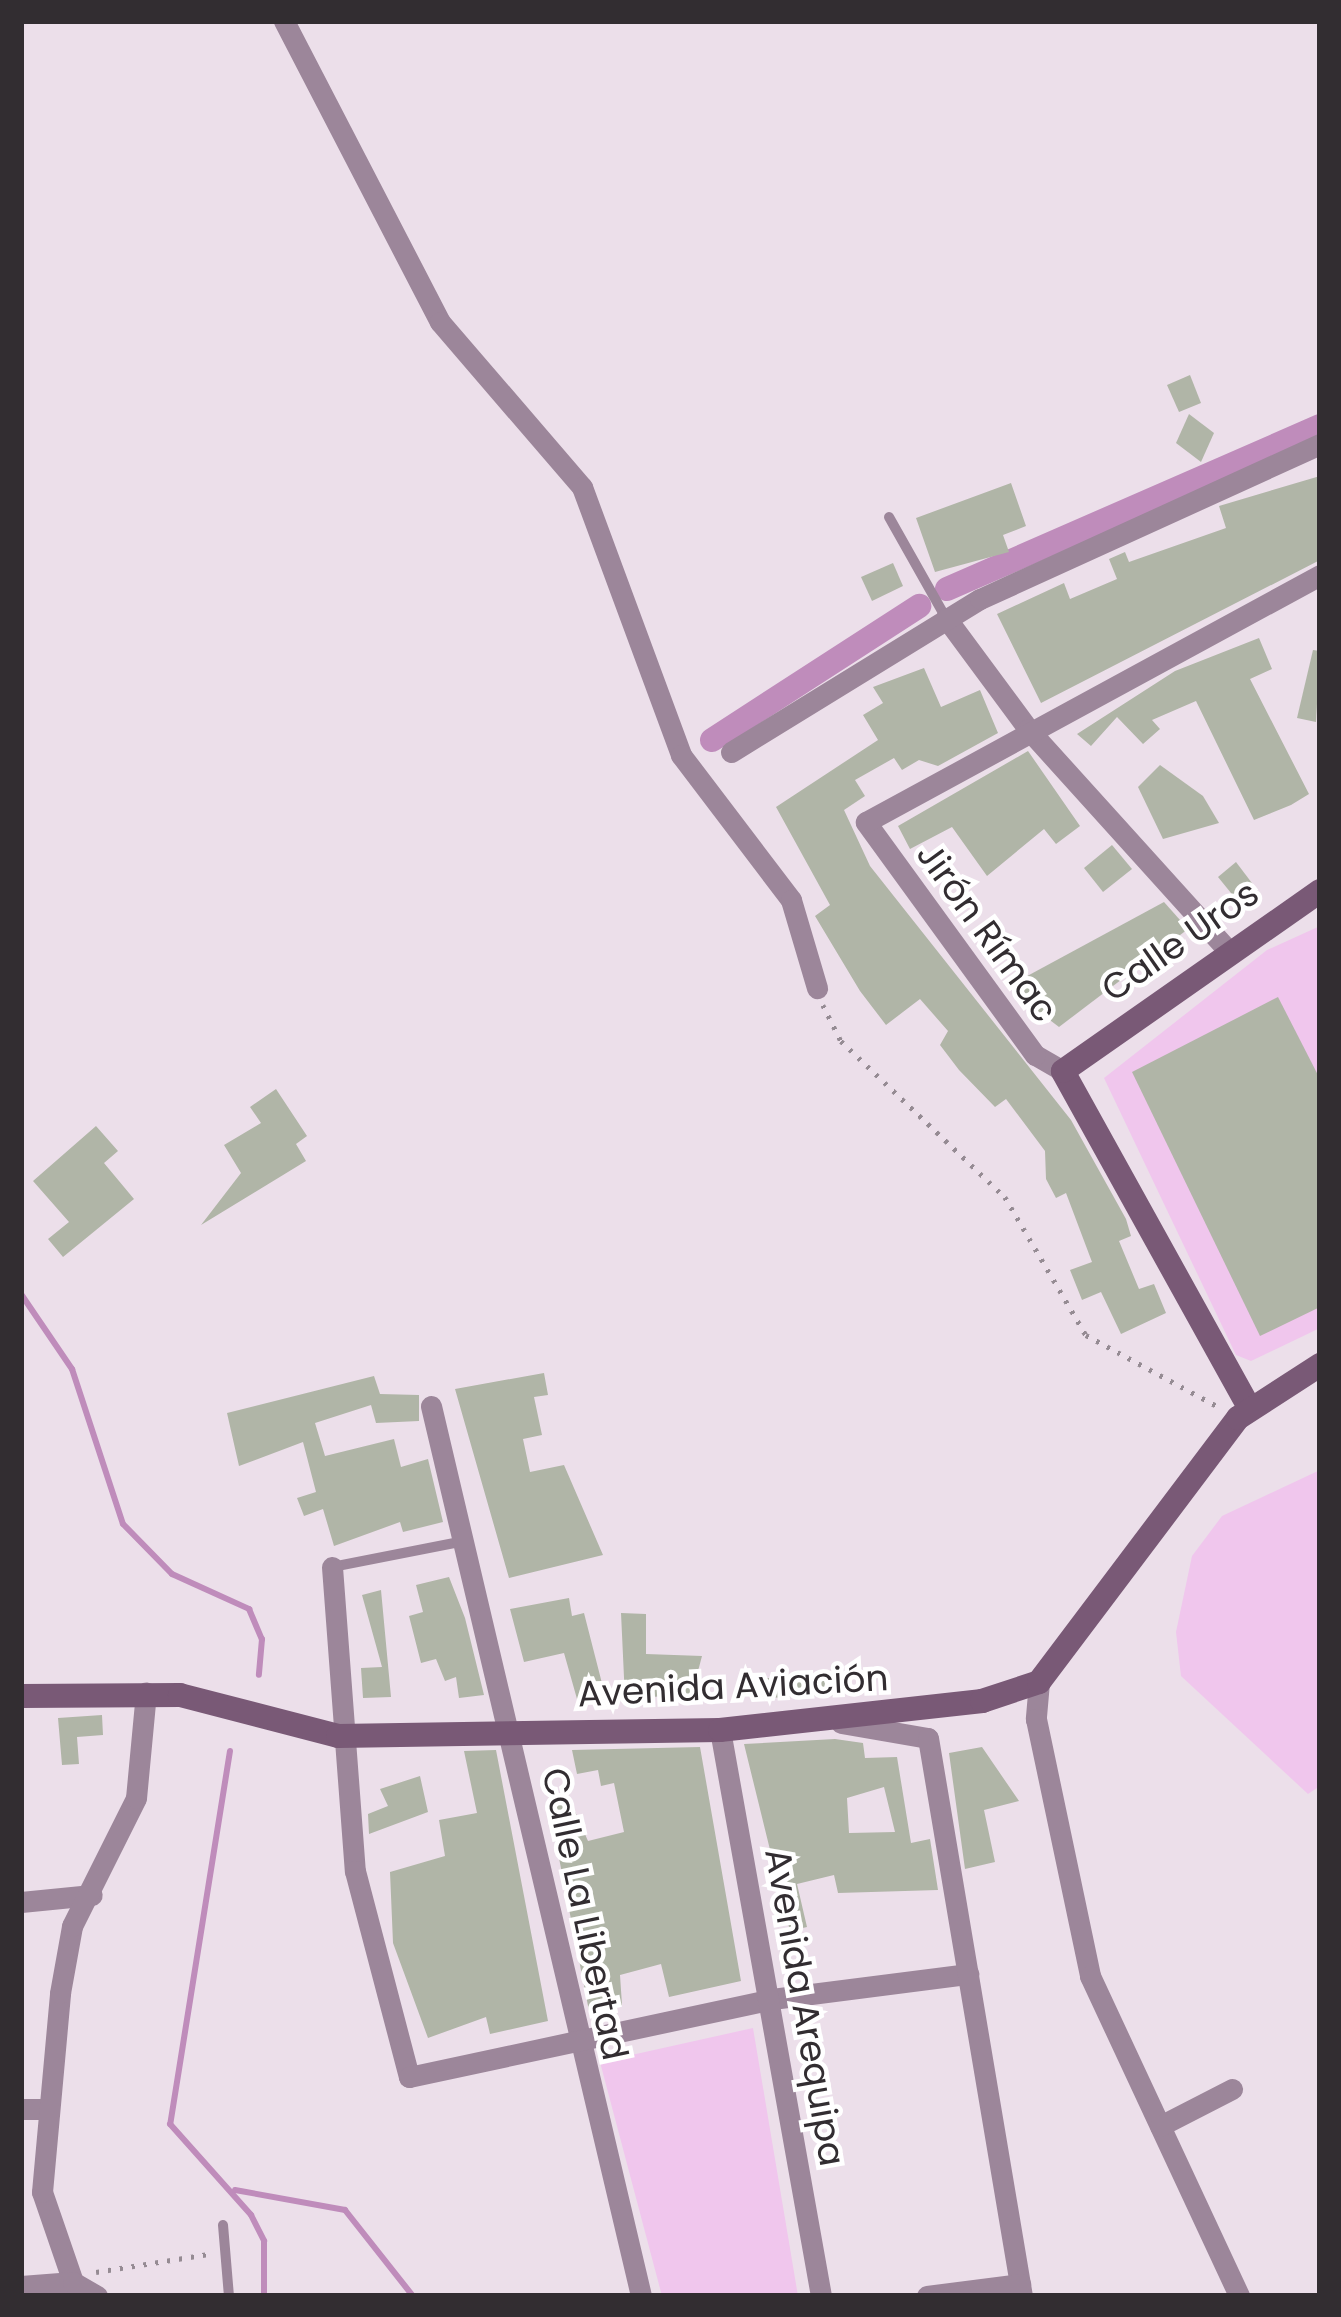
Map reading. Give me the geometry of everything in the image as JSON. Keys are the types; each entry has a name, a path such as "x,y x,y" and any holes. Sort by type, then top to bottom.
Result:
{"street":[{"path":"284,21 440,322 582,487 681,755 791,900 817,988"},
{"path":"731,752 946,618 1320,445"},
{"path":"1028,729 1320,575"},
{"path":"946,618 1028,729 1227,950"},
{"name":"Jirón Rímac","path":"1028,729 866,822 1035,1055 1064,1071"},
{"name":"Calle Uros","path":"1064,1071 1227,950 1320,891"},
{"path":"1064,1071 1244,1413"},
{"path":"1239,2296 1090,1976 1036,1719 1039,1682 1244,1413 1315,1371"},
{"name":"Calle La Libertad","path":"431,1406 512,1732 578,2042 641,2296"},
{"path":"332,1567 338,1736 368,1931 416,2081 772,1999 968,1974"},
{"name":"Avenida Aviación","path":"21,1696 146,1691 338,1736 720,1730 841,1723 1039,1682"},
{"path":"97,2296 78,2279 42,2192 47,2109 72,1927 92,1895 136,1798 146,1691"},
{"path":"841,1723 928,1738 1021,2290 927,2296"},
{"name":"Avenida Arequipa","path":"720,1730 772,1999 821,2296"},
{"path":"21,1902 92,1895"},
{"path":"1160,2126 1232,2089"},
{"path":"21,2109 47,2109"},
{"path":"21,2286 78,2279"}],"lane":[{"path":"889,517 946,618"},
{"path":"332,1567 466,1541"},
{"path":"223,2225 229,2296"}],"path":[{"path":"817,988 841,1041 1005,1197 1086,1335 1244,1413"},
{"path":"78,2279 208,2253 228,2277"}],"shaded area":[{"path":"1320,926 1320,1328 1251,1361 1236,1355 1104,1078 1267,950"},
{"path":"1320,1470 1320,1786 1308,1794 1181,1676 1176,1632 1192,1556 1222,1516"},
{"path":"753,2028 798,2296 662,2296 600,2062"}],"building":[{"path":"1190,375 1201,403 1179,412 1167,385"},
{"path":"1189,414 1214,433 1201,462 1176,443"},
{"path":"1320,476 1320,560 1041,703 997,614 1064,583 1070,599 1117,579 1109,559 1125,552 1129,562 1226,528 1219,506"},
{"path":"1011,483 1026,526 1003,535 1009,552 935,572 916,518"},
{"path":"893,563 903,586 872,601 861,577"},
{"path":"1259,638 1272,669 1250,679 1309,794 1291,805 1254,820 1196,701 1152,720 1160,729 1143,744 1117,717 1091,746 1077,734 1175,671"},
{"path":"1313,650 1320,651 1316,722 1297,718"},
{"path":"924,668 941,707 980,690 998,733 938,766 919,760 902,770 894,758 855,780 865,796 844,810 870,866 1071,1120 1126,1219 1131,1236 1119,1241 1139,1289 1154,1284 1166,1313 1121,1334 1101,1292 1082,1300 1070,1270 1092,1262 1066,1193 1056,1198 1046,1179 1045,1151 1006,1099 995,1107 959,1070 940,1045 948,1031 920,999 886,1025 815,916 830,905 776,807 878,740 863,715 883,703 873,687"},
{"path":"1028,751 1080,826 1056,844 1044,829 987,876 952,827 910,849 898,826"},
{"path":"1160,765 1203,796 1219,823 1163,839 1138,787"},
{"path":"1112,845 1132,869 1103,892 1084,868"},
{"path":"1236,862 1261,895 1244,909 1218,877"},
{"path":"1164,902 1188,929 1059,1027 1034,1008 1018,981"},
{"path":"1278,997 1320,1079 1320,1307 1260,1336 1132,1072"},
{"path":"276,1089 307,1136 296,1144 306,1161 201,1225 241,1173 224,1145 261,1123 250,1107"},
{"path":"96,1126 118,1151 104,1163 134,1199 63,1257 48,1239 69,1222 33,1181"},
{"path":"544,1373 548,1395 534,1397 542,1435 523,1439 530,1472 564,1465 603,1555 509,1578 455,1389"},
{"path":"374,1376 380,1394 419,1395 419,1421 376,1423 371,1405 315,1423 325,1456 394,1439 401,1467 428,1459 443,1522 403,1532 400,1522 334,1546 323,1509 304,1516 297,1498 316,1492 303,1442 239,1466 227,1413"},
{"path":"449,1577 465,1618 484,1695 459,1698 456,1677 445,1681 436,1659 421,1663 409,1616 423,1612 416,1585"},
{"path":"381,1590 391,1697 363,1698 361,1668 382,1667 362,1595"},
{"path":"569,1598 572,1616 584,1613 606,1699 579,1706 564,1653 524,1662 510,1609"},
{"path":"621,1613 646,1614 646,1654 702,1656 692,1694 625,1699"},
{"path":"767,1678 842,1679 842,1695 767,1698"},
{"path":"102,1715 103,1735 77,1737 79,1764 62,1765 58,1718"},
{"path":"835,1739 863,1743 865,1758 897,1757 911,1843 930,1839 938,1890 838,1893 834,1875 797,1884 807,1927 790,1931 744,1744","holes":["884,1787 895,1832 849,1833 847,1798"]},
{"path":"700,1747 741,1981 669,1997 661,1964 620,1975 622,2005 590,2016 548,1802 569,1798 588,1841 624,1832 614,1783 601,1786 598,1770 577,1774 572,1750"},
{"path":"982,1747 1019,1801 984,1810 995,1862 965,1869 949,1753"},
{"path":"496,1750 548,2021 490,2034 486,2017 428,2038 393,1943 390,1872 445,1856 439,1820 477,1813 464,1751"},
{"path":"420,1776 428,1812 369,1834 368,1814 388,1806 380,1789"}],"waterway":[{"path":"947,589 1320,426"},
{"path":"712,740 919,606"},
{"path":"21,1294 72,1369 123,1524 172,1574 249,1609 262,1639 259,1675"},
{"path":"230,1751 170,2124 251,2215 264,2241 264,2296"},
{"path":"235,2190 345,2210 413,2296"}]}
